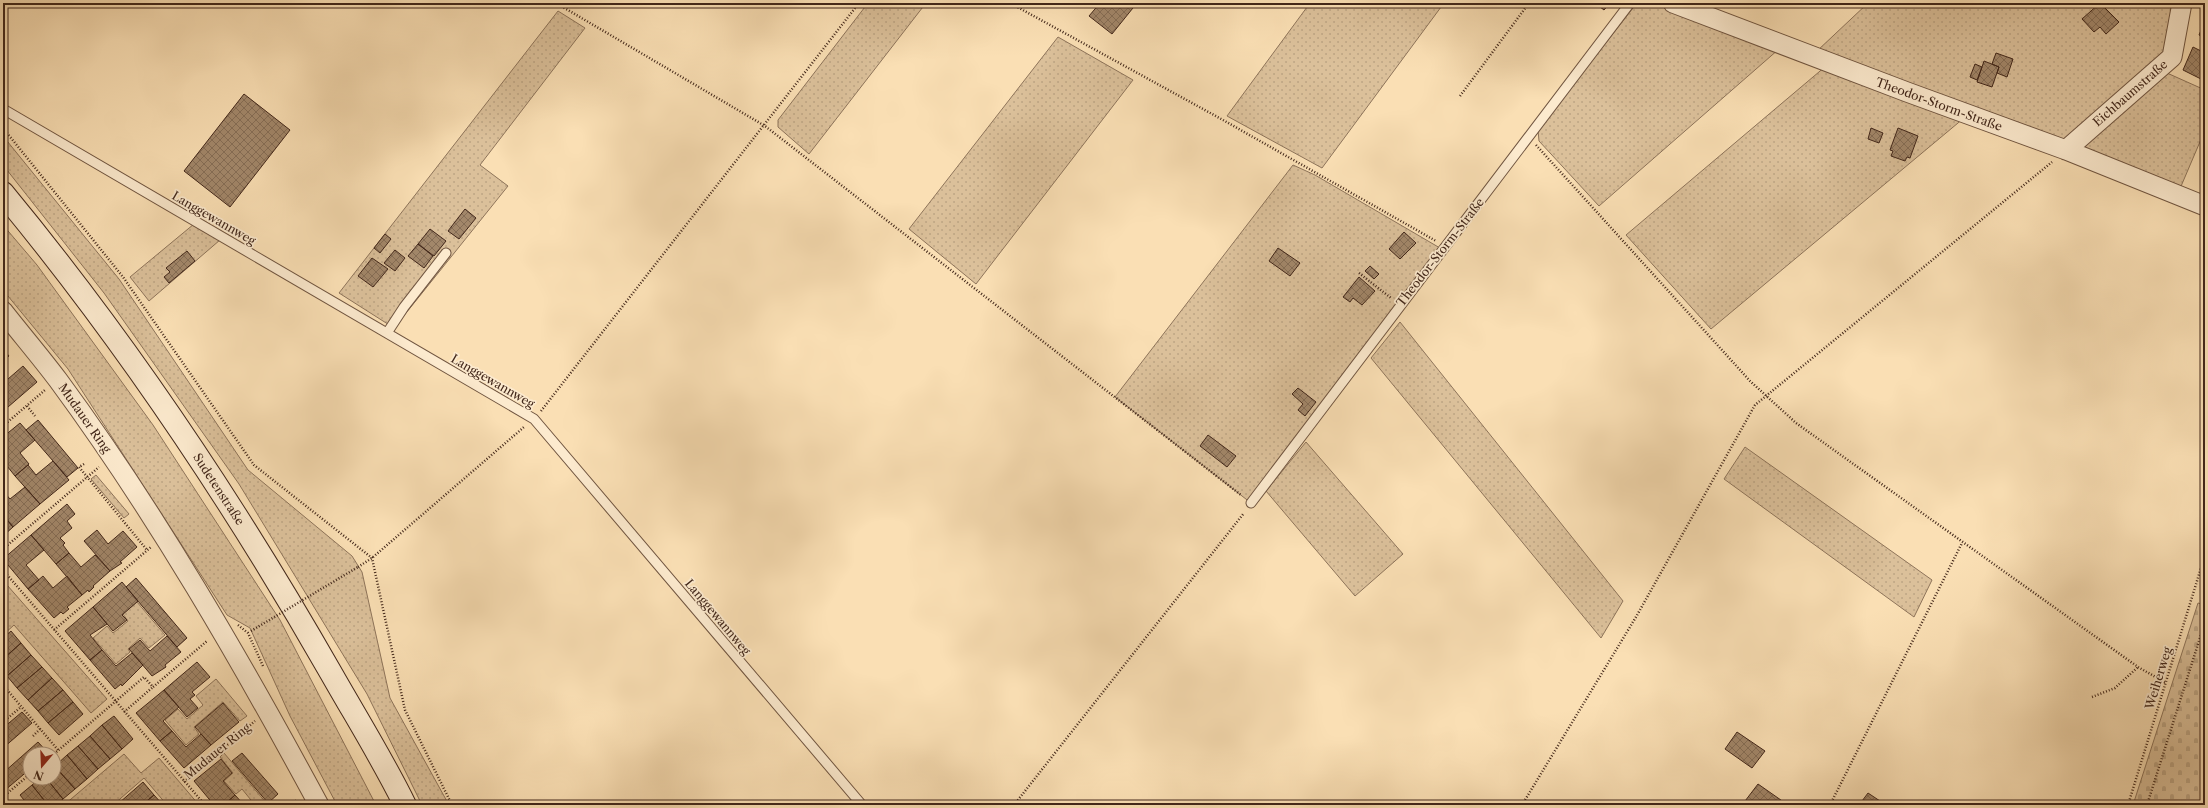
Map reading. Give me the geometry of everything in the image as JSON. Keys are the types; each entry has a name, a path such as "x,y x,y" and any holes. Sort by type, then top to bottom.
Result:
{"main road":[{"name":"Sudetenstraße","path":"3,194 50,251 138,368 220,489 301,621 405,805"}],"street":[{"name":"Theodor-Storm-Straße","path":"1673,3 2066,150 2205,206"},
{"name":"Eichbaumstraße","path":"2066,150 2172,57 2182,3"},
{"name":"Mudauer Ring","path":"3,311 58,380 112,456 220,630 319,805"}],"lane":[{"name":"Theodor-Storm-Straße","path":"1251,503 1400,304 1446,246 1630,3"},
{"name":"Langgewannweg","path":"3,109 534,419 862,805"},
{"path":"387,333 404,307 446,253"}],"path":[{"path":"556,3 765,126 1251,503 1014,805"},
{"path":"245,628 248,633 372,558 534,419 551,400 859,3"},
{"path":"1010,3 1223,120 1446,246"},
{"path":"1460,96 1529,3"},
{"path":"3,128 123,277 254,465 372,558 405,710 452,805"},
{"path":"1528,138 1750,381 1796,423 1962,543 2138,667 2166,683"},
{"path":"1522,805 1636,617 1754,405 2066,150"},
{"path":"1359,273 1400,304"},
{"name":"Mudauer Ring","path":"3,426 58,380"},
{"path":"27,406 36,416"},
{"name":"Mudauer Ring","path":"3,548 112,456"},
{"path":"84,464 79,467 147,550"},
{"path":"54,630 163,537"},
{"path":"1830,805 1962,543"},
{"name":"Weiherweg","path":"2128,805 2205,555"},
{"name":"Mudauer Ring","path":"3,570 184,782 266,712"},
{"path":"2147,805 2205,622"},
{"path":"124,712 220,630"},
{"path":"2201,632 2205,633"},
{"path":"2092,697 2115,688 2138,667"},
{"path":"62,747 144,677 153,687"},
{"path":"3,685 55,746"},
{"path":"3,722 21,707"},
{"path":"33,736 40,729"},
{"path":"3,797 22,781"},
{"path":"184,782 205,805"}],"green space":[{"path":"868,3 926,3 809,154 778,127 778,120"},
{"path":"1310,3 1444,3 1322,168 1227,116"},
{"path":"1637,3 1662,3 1779,49 1599,206 1539,141 1538,130"},
{"path":"1868,3 2175,3 2167,73 2205,90 2205,130 2179,191 1817,51"},
{"path":"558,11 585,28 480,165 508,186 394,328 339,293"},
{"path":"1058,37 1133,80 976,284 909,229"},
{"path":"1826,66 1964,118 1711,329 1626,235"},
{"path":"3,136 119,279 248,470 352,556 362,572 390,698 449,805 422,805 367,694 239,484 104,293 3,165"},
{"path":"1293,165 1315,175 1440,248 1251,503 1115,397"},
{"path":"194,224 220,240 149,301 130,277"},
{"path":"3,225 37,265 153,425 280,620 376,805 337,805 290,716 250,628 227,615 68,369 3,290"},
{"path":"1400,322 1623,601 1601,638 1371,358"},
{"path":"1306,442 1403,554 1355,596 1266,491"},
{"path":"1745,447 1932,580 1914,617 1724,479"},
{"path":"96,475 129,514 124,518 91,479"},
{"path":"7,585 107,699 91,713 14,625 3,635 3,588"},
{"path":"137,602 165,635 149,648 140,638 128,649 130,652 116,664 93,638 107,626 113,633 128,621 123,614"},
{"path":"2198,603 2205,605 2205,805 2133,805"},
{"path":"216,679 247,716 240,721 223,702 194,727 199,734 186,745 165,720 178,709 187,719 203,705 196,696"},
{"path":"224,753 268,805 255,805 242,789 236,794 224,781 233,773 220,757"},
{"path":"124,754 141,773 159,758 199,805 167,805 144,778 113,805 64,805"}],"building":[{"path":"1100,3 1137,3 1112,34 1089,16"},
{"path":"1595,3 1610,3 1604,10"},
{"path":"2100,3 2119,22 2106,34 2100,27 2094,32 2082,19"},
{"path":"2195,3 2205,3 2205,10 2194,5"},
{"path":"2205,21 2205,38 2199,35"},
{"path":"2193,47 2205,53 2205,81 2183,70"},
{"path":"1996,53 2013,59 2007,77 1997,73 1999,67 1992,64"},
{"path":"1984,61 1999,67 1992,87 1977,82"},
{"path":"1975,64 1982,67 1977,80 1970,77"},
{"path":"244,94 290,130 230,207 184,171"},
{"path":"1871,128 1883,133 1879,143 1868,139"},
{"path":"1898,128 1918,136 1910,158 1907,157 1905,161 1891,156 1893,151 1890,150"},
{"path":"465,209 476,218 459,239 448,231"},
{"path":"430,229 446,241 434,256 418,244"},
{"path":"1404,232 1416,243 1400,259 1389,249"},
{"path":"385,234 391,239 380,253 374,248"},
{"path":"418,244 433,256 424,268 408,256"},
{"path":"1278,248 1300,263 1290,276 1269,261"},
{"path":"395,250 405,258 395,271 384,263"},
{"path":"187,251 195,261 169,283 164,277 170,272 166,268"},
{"path":"372,258 388,269 373,287 358,276"},
{"path":"1370,266 1379,274 1374,279 1365,271"},
{"path":"1359,277 1375,291 1362,305 1353,298 1350,302 1343,297"},
{"path":"3,349 9,356 3,361"},
{"path":"23,366 37,382 8,407 3,402 3,373 8,379"},
{"path":"1298,388 1316,402 1305,416 1298,410 1303,404 1292,394"},
{"path":"38,420 78,468 67,477 26,430"},
{"path":"20,423 35,440 20,453 29,464 15,476 3,461 3,437"},
{"path":"1208,435 1236,456 1227,467 1200,446"},
{"path":"53,461 69,480 40,504 15,476 28,465 36,475"},
{"path":"25,487 40,504 13,527 3,515 3,491 10,499"},
{"path":"67,504 75,514 67,521 72,528 60,538 65,543 63,545 69,553 56,564 31,535"},
{"path":"3,515 13,527 3,536"},
{"path":"97,530 108,544 123,531 137,547 120,562 122,563 110,571 84,541"},
{"path":"31,535 44,550 26,565 39,580 28,589 3,559"},
{"path":"69,553 81,567 95,555 110,571 93,586 94,587 89,592 88,590 82,595 56,564"},
{"path":"43,576 53,588 67,576 82,595 67,607 69,609 63,614 61,612 54,618 28,589"},
{"path":"136,578 187,638 177,647 126,587"},
{"path":"122,582 138,601 122,615 127,620 113,631 93,607"},
{"path":"93,607 107,624 90,635 102,650 90,660 65,631"},
{"path":"11,631 21,643 3,659 3,638"},
{"path":"167,636 181,652 165,665 166,667 152,676 129,649 140,640 150,651"},
{"path":"21,643 31,655 7,676 3,671 3,659"},
{"path":"102,650 116,666 132,653 143,665 122,686 121,684 115,689 90,660"},
{"path":"31,655 42,667 17,688 7,676"},
{"path":"197,662 210,677 192,692 195,695 190,699 198,708 187,717 164,690"},
{"path":"42,667 52,678 28,700 17,688"},
{"path":"52,678 63,690 38,711 28,700"},
{"path":"63,690 73,702 48,723 38,711"},
{"path":"164,690 179,707 163,721 172,731 160,741 136,713"},
{"path":"73,702 83,714 59,735 48,723"},
{"path":"223,703 239,722 211,745 195,727"},
{"path":"22,712 32,723 3,748 3,728"},
{"path":"114,716 133,739 122,749 102,725"},
{"path":"102,725 122,749 110,759 90,736"},
{"path":"172,731 186,747 201,734 211,745 184,768 160,741"},
{"path":"1737,732 1765,751 1752,768 1725,749"},
{"path":"90,736 110,759 98,769 78,746"},
{"path":"38,742 42,746 33,746"},
{"path":"78,746 98,769 87,779 67,755"},
{"path":"242,753 278,794 268,803 232,761"},
{"path":"67,755 87,779 75,789 62,774 62,760"},
{"path":"22,756 22,776 4,791 3,773"},
{"path":"221,759 232,773 223,781 235,795 224,805 214,805 194,781"},
{"path":"62,775 75,789 63,799 52,786 62,786"},
{"path":"143,782 154,795 142,805 121,805 119,803"},
{"path":"1758,784 1788,805 1742,805"},
{"path":"33,786 52,786 63,799 56,805 48,805"},
{"path":"33,786 48,805 28,805 20,795"},
{"path":"1868,793 1886,805 1859,805"},
{"path":"154,795 163,805 142,805"},
{"path":"235,795 244,805 224,805"},
{"path":"250,800 254,805 244,805"}]}
